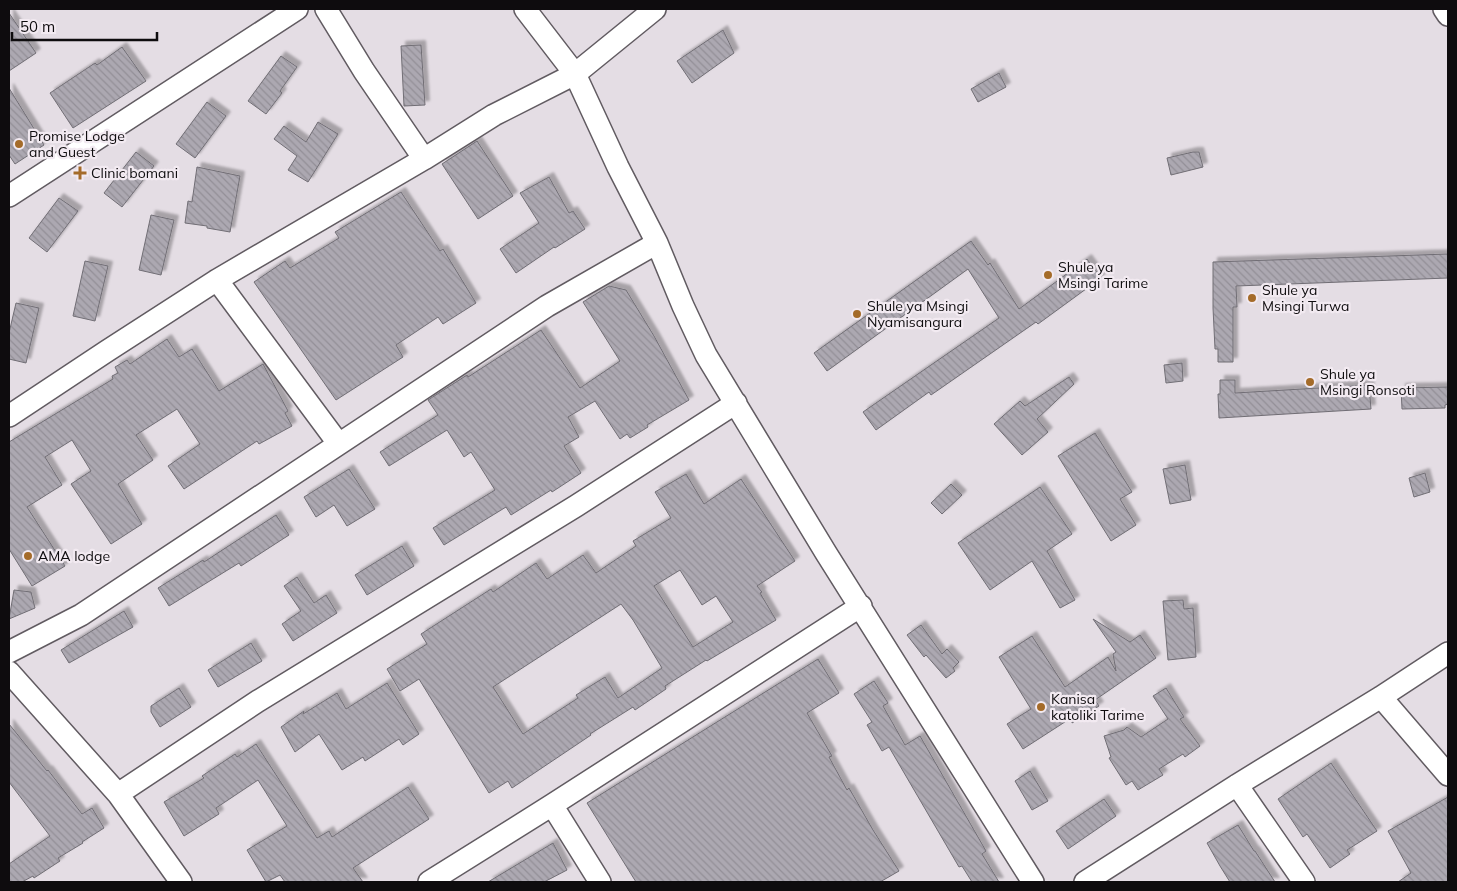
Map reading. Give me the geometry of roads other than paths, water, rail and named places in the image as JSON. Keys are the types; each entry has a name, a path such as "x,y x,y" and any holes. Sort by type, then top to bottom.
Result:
{"street":[{"path":"9,196 297,9"},
{"path":"326,9 364,71 424,159"},
{"path":"525,9 575,74 618,168 656,243 706,355 822,545 1033,882"},
{"path":"9,416 106,350 217,280 424,159 494,115 575,74 655,9"},
{"path":"1444,9 1448,15"},
{"path":"9,652 81,615 546,306 656,243"},
{"path":"217,280 338,443"},
{"path":"118,794 258,700 576,506 736,403"},
{"path":"429,882 861,606"},
{"path":"1085,882 1448,653"},
{"path":"9,672 118,794 181,882"},
{"path":"1381,697 1448,775"},
{"path":"1237,785 1304,882"},
{"path":"552,805 600,882"}],"place":[{"name":"Promise Lodge and Guest","path":"19,144"},
{"name":"Clinic bomani","path":"80,173"},
{"name":"Shule ya Msingi Tarime","path":"1048,275"},
{"name":"Shule ya Msingi Turwa","path":"1252,298"},
{"name":"Shule ya Msingi Nyamisangura","path":"857,314"},
{"name":"Shule ya Msingi Ronsoti","path":"1310,382"},
{"name":"AMA lodge","path":"28,556"},
{"name":"Kanisa katoliki Tarime","path":"1041,707"}]}
